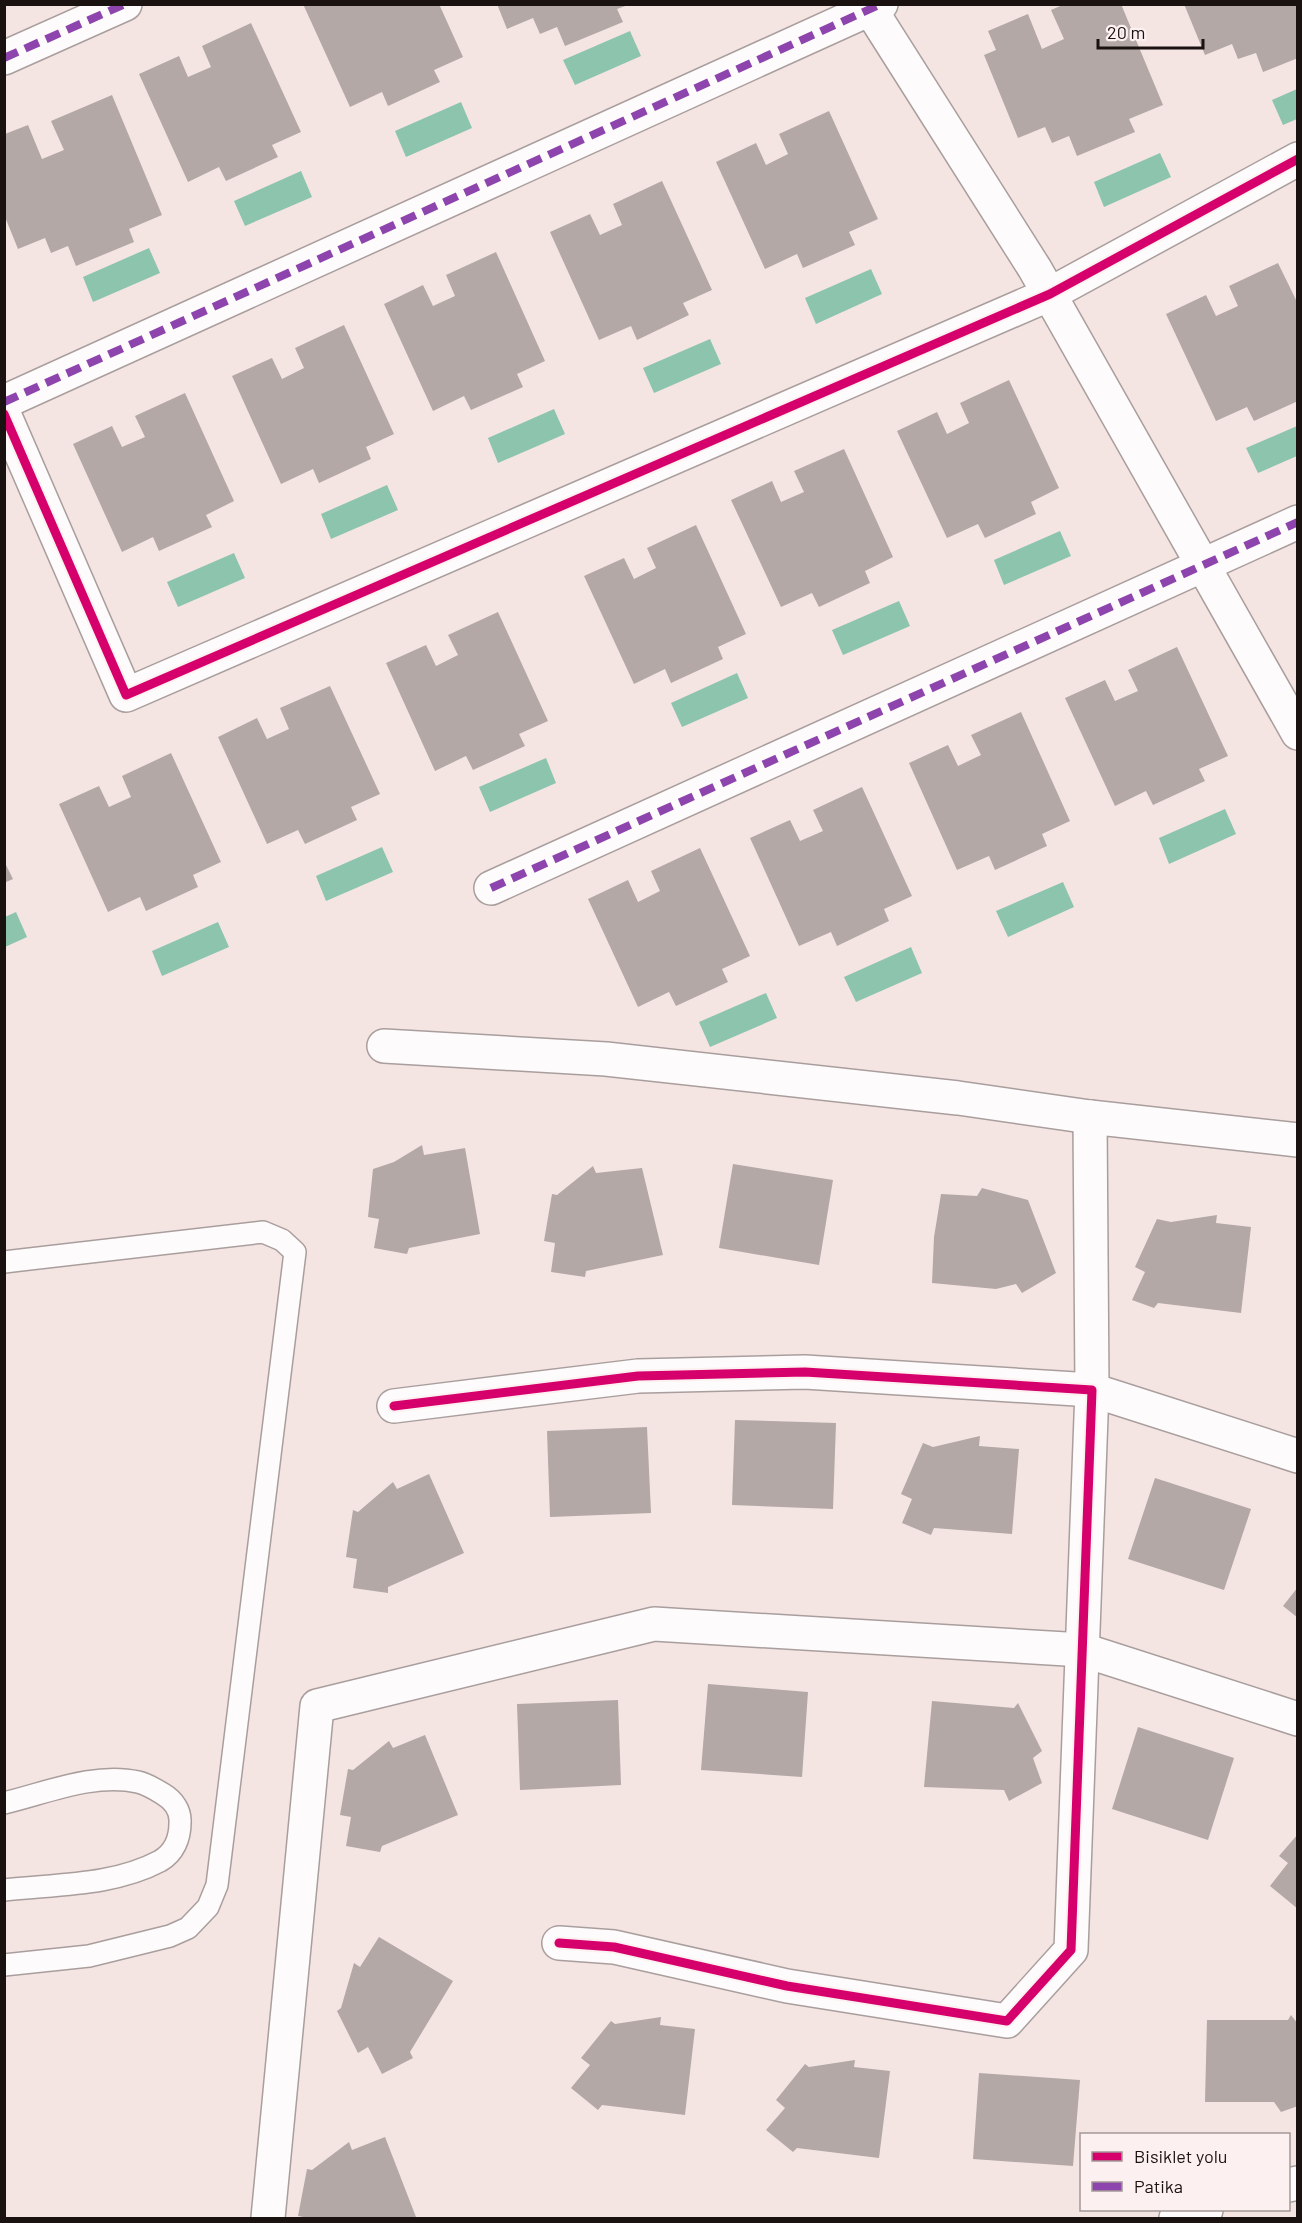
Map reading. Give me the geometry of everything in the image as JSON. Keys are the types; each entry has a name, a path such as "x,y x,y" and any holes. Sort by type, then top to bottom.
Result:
{"street":[{"path":"4,58 126,4"},
{"path":"4,402 873,6 1050,294 1298,733"},
{"path":"4,414 126,695 1050,294 1298,159"},
{"path":"491,888 1202,563 1298,522"},
{"path":"384,1046 606,1059 958,1098 1090,1117 1298,1140"},
{"path":"559,1943 614,1947 787,1986 1007,2021 1071,1950 1092,1390 1090,1117"},
{"path":"394,1406 638,1376 805,1372 1092,1390 1298,1456"},
{"path":"268,2218 317,1706 654,1624 1083,1650 1298,1719"},
{"path":"1176,2218 1202,2211"}],"lane":[{"path":"4,1262 263,1232 282,1240 295,1252 217,1885 208,1907 188,1928 170,1936 89,1956 4,1965"},
{"path":"4,1803 96,1780 138,1782 172,1799 180,1818 180,1835 173,1849 162,1859 134,1872 95,1882 4,1890"}],"shaded area":[{"path":"630,31 641,56 575,85 563,60"},
{"path":"1297,89 1297,119 1283,125 1272,100"},
{"path":"461,102 472,128 406,157 395,131"},
{"path":"1160,153 1171,177 1104,207 1094,182"},
{"path":"301,171 312,197 245,226 234,201"},
{"path":"149,248 160,273 93,302 83,277"},
{"path":"871,269 882,294 816,324 805,298"},
{"path":"710,339 721,364 654,393 643,368"},
{"path":"554,409 565,434 498,463 488,438"},
{"path":"1297,426 1297,456 1258,473 1246,448"},
{"path":"387,485 398,510 331,539 321,514"},
{"path":"1060,531 1071,556 1004,585 994,560"},
{"path":"234,553 245,578 178,607 167,582"},
{"path":"899,601 910,626 843,655 832,630"},
{"path":"737,673 748,698 682,727 671,703"},
{"path":"546,758 556,783 490,812 479,787"},
{"path":"1225,809 1236,834 1169,864 1159,838"},
{"path":"382,847 393,872 326,901 316,876"},
{"path":"1063,882 1074,907 1008,937 996,911"},
{"path":"16,912 27,937 5,947 5,917"},
{"path":"218,922 229,947 162,976 152,951"},
{"path":"911,947 922,973 856,1002 844,977"},
{"path":"766,993 777,1018 710,1047 699,1022"}],"building":[{"path":"303,4 439,4 463,57 434,70 440,82 388,106 382,92 350,107"},
{"path":"497,4 628,5 617,9 623,22 565,46 557,27 540,34 533,18 507,29"},
{"path":"1065,4 1121,4 1163,105 1129,119 1135,132 1077,156 1069,136 1052,143 1045,127 1018,138 984,55 996,50 988,31 1028,14 1042,49 1064,39 1051,10"},
{"path":"1184,4 1298,4 1298,58 1263,72 1256,53 1238,59 1232,44 1205,55"},
{"path":"251,23 301,132 272,145 278,157 226,181 219,167 188,182 139,74 179,56 188,77 211,67 202,46"},
{"path":"112,95 162,215 129,229 134,242 76,266 68,246 51,253 45,238 18,249 5,217 5,134 28,125 42,159 64,150 51,121"},
{"path":"829,111 878,219 849,232 855,245 803,268 797,254 765,269 716,162 756,143 766,165 788,154 779,134"},
{"path":"662,181 712,290 683,303 689,315 637,340 631,326 599,340 550,232 590,214 600,235 622,225 613,204"},
{"path":"496,252 545,361 517,374 523,387 471,410 464,396 433,411 384,304 423,285 433,306 455,296 446,275"},
{"path":"1278,263 1298,304 1298,401 1254,421 1247,407 1216,421 1166,314 1206,295 1216,316 1238,306 1229,286"},
{"path":"344,325 394,434 366,447 371,459 319,483 313,469 281,484 232,376 272,358 282,379 304,368 295,348"},
{"path":"1009,380 1059,488 1031,502 1036,514 985,538 978,524 947,538 897,431 937,412 947,434 969,423 960,403"},
{"path":"185,393 234,501 206,515 212,527 159,551 153,537 122,552 73,444 112,426 122,447 145,437 135,416"},
{"path":"844,449 893,557 865,571 870,583 819,607 812,593 781,607 731,500 772,481 781,502 804,492 794,471"},
{"path":"696,525 746,634 718,647 723,659 671,683 665,669 634,684 584,576 624,558 634,579 656,568 647,548"},
{"path":"498,612 548,721 519,734 525,746 473,770 466,756 435,771 386,663 426,645 436,666 458,655 448,635"},
{"path":"1177,647 1228,756 1199,769 1205,781 1153,805 1146,791 1115,806 1065,698 1105,680 1115,701 1138,691 1128,670"},
{"path":"330,686 380,794 351,807 357,820 305,844 298,830 267,844 218,737 257,718 267,739 289,729 280,708"},
{"path":"1021,712 1070,821 1042,834 1047,846 995,870 989,856 957,870 909,763 948,745 958,766 981,755 971,735"},
{"path":"171,753 221,862 193,875 198,887 146,911 140,897 108,912 59,804 99,786 109,807 131,797 122,776"},
{"path":"862,787 912,896 884,909 889,921 837,946 831,932 799,946 750,838 790,820 800,841 823,831 813,810"},
{"path":"700,848 750,956 722,969 728,982 676,1006 669,992 638,1007 588,899 628,880 638,902 660,891 651,871"},
{"path":"4,861 13,879 4,883"},
{"path":"422,1145 424,1155 465,1148 480,1234 409,1248 407,1254 374,1248 379,1219 368,1217 373,1169 394,1162"},
{"path":"733,1164 833,1180 819,1265 719,1248"},
{"path":"593,1166 596,1173 642,1168 663,1255 586,1271 585,1277 551,1272 555,1243 544,1241 552,1194 557,1195"},
{"path":"982,1188 1028,1200 1056,1273 1022,1293 1016,1284 996,1289 932,1283 934,1237 941,1194 977,1196"},
{"path":"1217,1215 1216,1223 1251,1227 1241,1313 1158,1303 1154,1308 1132,1300 1145,1272 1135,1267 1157,1219 1171,1222"},
{"path":"735,1420 836,1423 833,1509 732,1505"},
{"path":"647,1427 651,1513 550,1517 547,1431"},
{"path":"980,1436 979,1446 1019,1449 1012,1534 934,1528 931,1535 902,1523 912,1499 901,1494 923,1443 933,1447"},
{"path":"429,1474 464,1553 388,1587 388,1593 353,1588 357,1559 346,1557 353,1510 358,1512 393,1482 397,1489"},
{"path":"1155,1478 1251,1509 1224,1590 1128,1559"},
{"path":"1298,1587 1298,1618 1283,1606"},
{"path":"708,1684 808,1692 802,1777 701,1770"},
{"path":"618,1700 621,1785 520,1790 517,1704"},
{"path":"932,1701 1014,1708 1018,1703 1042,1751 1033,1758 1042,1783 1009,1801 1004,1790 924,1787"},
{"path":"1138,1727 1234,1758 1208,1840 1112,1809"},
{"path":"425,1735 458,1815 382,1846 380,1852 346,1846 351,1817 340,1815 348,1769 353,1770 389,1741 393,1748"},
{"path":"1298,1834 1298,1909 1270,1886 1288,1863 1279,1856"},
{"path":"379,1937 453,1981 410,2052 413,2058 382,2074 368,2047 358,2053 337,2011 341,2008 354,1963 360,1967"},
{"path":"1291,2015 1298,2024 1298,2106 1281,2112 1274,2102 1205,2102 1207,2020 1288,2020"},
{"path":"661,2017 660,2025 695,2029 685,2115 602,2105 598,2110 571,2088 590,2065 581,2058 611,2021 615,2024"},
{"path":"855,2060 854,2067 890,2071 879,2158 797,2148 793,2152 766,2130 785,2108 776,2100 805,2064 809,2067"},
{"path":"979,2073 1080,2080 1073,2166 973,2159"},
{"path":"385,2137 416,2217 309,2218 298,2216 307,2169 312,2170 349,2142 352,2150"}],"marked path":[{"path":"4,58 125,4"},
{"path":"4,402 881,4"},
{"path":"491,888 1298,522"}],"cycle path":[{"path":"4,414 126,695 1050,294 1298,159"},
{"path":"394,1406 638,1376 805,1372 1092,1390 1071,1950 1007,2021 787,1986 614,1947 559,1943"}]}
